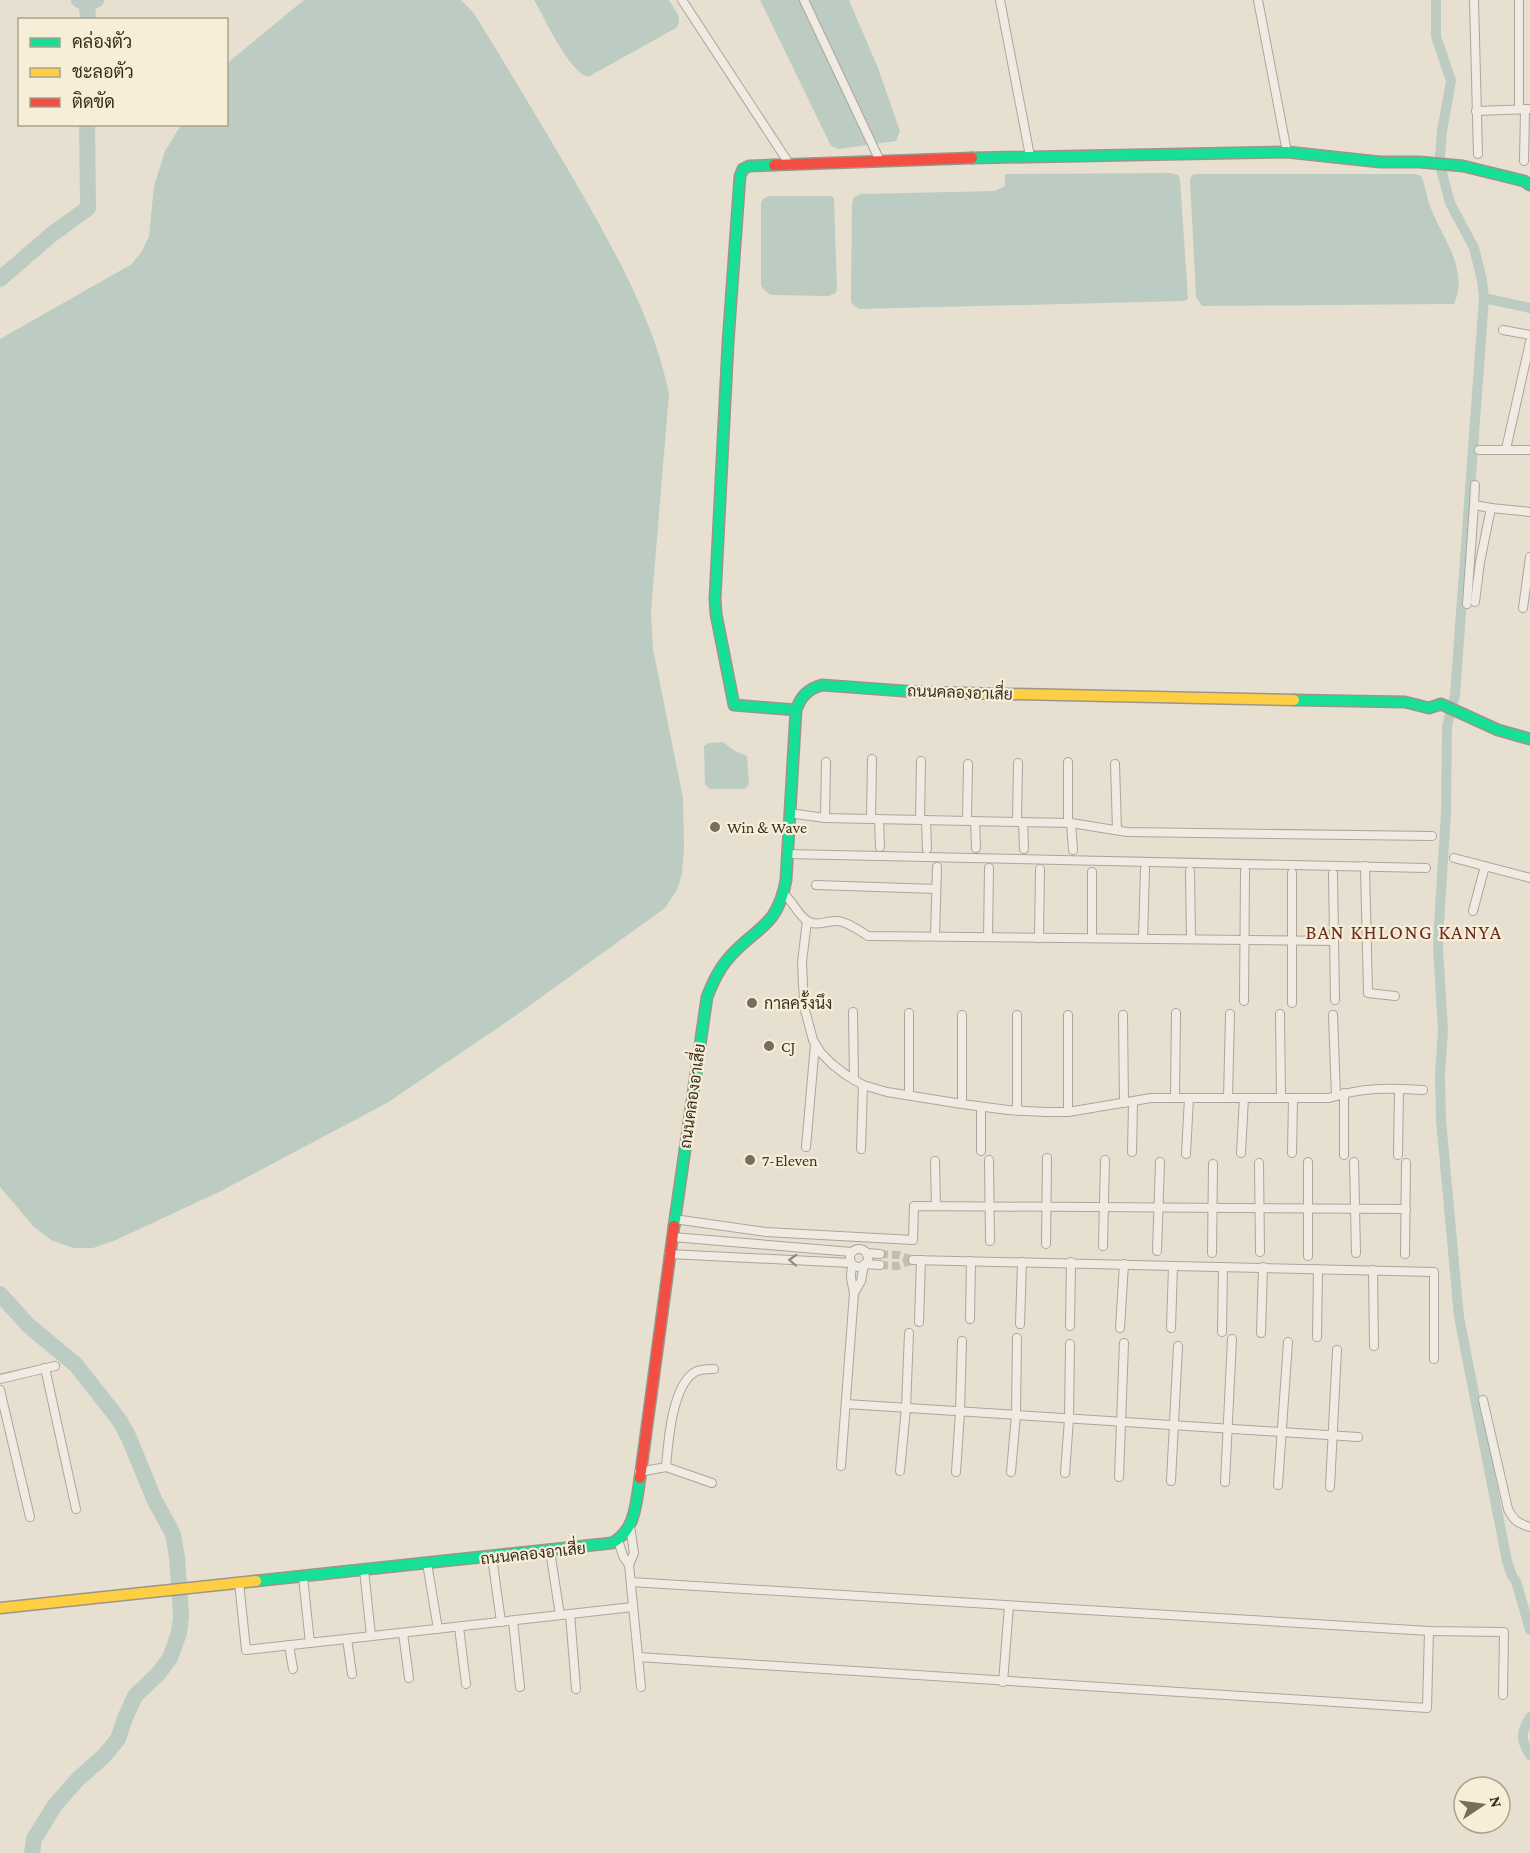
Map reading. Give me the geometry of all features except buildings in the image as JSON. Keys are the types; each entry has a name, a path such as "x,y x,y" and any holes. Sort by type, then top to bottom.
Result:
{"street":[{"path":"682,0 790,165"},
{"path":"804,0 880,161"},
{"path":"999,0 1030,156"},
{"path":"1258,0 1287,152"},
{"path":"1474,0 1478,154"},
{"path":"1519,0 1525,109 1524,160"},
{"path":"1476,111 1525,109"},
{"path":"796,710 734,705 716,614 728,343 740,176 743,169 749,166 1030,156 1287,152 1380,162 1419,162 1463,166 1528,181"},
{"path":"1503,330 1530,335"},
{"path":"1506,449 1530,342"},
{"path":"1479,450 1530,450"},
{"path":"1475,484 1471,603 1491,508"},
{"path":"1474,505 1530,512"},
{"path":"1522,608 1530,556"},
{"name":"ถนนคลองอาเสี่ย","path":"0,1608 601,1546 623,1538 634,1518 705,1004 712,982 720,969 775,915 784,894 796,710 807,690 822,685 922,692 1405,702 1429,708 1441,705 1498,730 1530,739"},
{"path":"872,759 875,819 880,847"},
{"path":"921,761 923,820 927,849"},
{"path":"825,818 826,762"},
{"path":"1068,762 1069,823 1073,850"},
{"path":"1018,763 1020,822 1024,849"},
{"path":"1115,764 1117,830"},
{"path":"968,765 971,821 976,848"},
{"path":"789,813 825,818 1069,823 1117,830 1432,836"},
{"path":"787,854 1426,867"},
{"path":"1454,858 1530,878"},
{"path":"1365,866 1368,993 1395,996"},
{"path":"1473,911 1485,866"},
{"path":"935,936 937,867"},
{"path":"988,937 989,868"},
{"path":"1039,938 1040,869"},
{"path":"1143,939 1145,869"},
{"path":"1190,871 1191,939"},
{"path":"1244,1000 1245,871"},
{"path":"1092,872 1092,938"},
{"path":"1292,873 1292,1003"},
{"path":"1334,874 1335,1000"},
{"path":"816,885 936,889"},
{"path":"784,894 792,900 807,921 815,924 840,921 868,936 1334,941"},
{"path":"807,921 802,962 803,986 805,1011 815,1043 832,1064 854,1080 862,1085 886,1092 1017,1111 1068,1112 1151,1098 1329,1098 1379,1088 1423,1090"},
{"path":"853,1012 854,1080"},
{"path":"909,1013 909,1095"},
{"path":"1175,1098 1176,1013"},
{"path":"1017,1014 1017,1111"},
{"path":"1124,1014 1124,1103"},
{"path":"1228,1098 1230,1014"},
{"path":"1280,1014 1281,1098"},
{"path":"1068,1015 1068,1112"},
{"path":"1334,1015 1344,1155"},
{"path":"962,1104 963,1016"},
{"path":"806,1147 815,1043"},
{"path":"861,1149 862,1085"},
{"path":"1398,1089 1398,1155"},
{"path":"1186,1154 1189,1098"},
{"path":"1241,1153 1244,1098"},
{"path":"1292,1153 1293,1098"},
{"path":"1132,1152 1134,1102"},
{"path":"981,1107 981,1151"},
{"path":"1046,1244 1047,1158"},
{"path":"989,1160 990,1241"},
{"path":"1103,1246 1105,1160"},
{"path":"935,1161 936,1206"},
{"path":"1157,1251 1160,1162"},
{"path":"1308,1162 1308,1256"},
{"path":"1354,1162 1356,1253"},
{"path":"1259,1163 1260,1252"},
{"path":"1405,1254 1406,1163"},
{"path":"1212,1164 1212,1253"},
{"path":"674,1219 766,1232 913,1240 914,1206 1406,1209"},
{"path":"673,1238 852,1252 860,1249 880,1254"},
{"path":"841,1466 854,1293 850,1271 852,1252"},
{"path":"854,1293 861,1281 867,1260 866,1252"},
{"path":"669,1254 852,1264 860,1267 865,1264 880,1265"},
{"path":"919,1322 917,1260 1434,1272 1434,1359"},
{"path":"970,1319 971,1261"},
{"path":"1020,1324 1022,1262"},
{"path":"1070,1326 1071,1262"},
{"path":"1120,1328 1124,1264"},
{"path":"1171,1328 1173,1266"},
{"path":"1222,1332 1223,1267"},
{"path":"1261,1333 1263,1267"},
{"path":"1317,1337 1318,1269"},
{"path":"1373,1270 1374,1346"},
{"path":"900,1471 906,1408 909,1333"},
{"path":"1011,1472 1016,1415 1017,1338"},
{"path":"1225,1482 1232,1339"},
{"path":"956,1472 962,1341"},
{"path":"1119,1477 1124,1342"},
{"path":"1278,1485 1288,1342"},
{"path":"1065,1473 1069,1419 1070,1344"},
{"path":"1171,1481 1178,1346"},
{"path":"1330,1487 1337,1350"},
{"path":"0,1379 55,1366"},
{"path":"45,1368 76,1509"},
{"path":"666,1467 675,1407 684,1383 696,1371 714,1369"},
{"path":"0,1390 30,1518"},
{"path":"1483,1400 1508,1509 1516,1522 1530,1527"},
{"path":"846,1404 1358,1437"},
{"path":"639,1472 666,1467 712,1483"},
{"path":"630,1526 634,1553 629,1565 640,1687"},
{"path":"618,1540 622,1556 629,1565"},
{"path":"550,1551 560,1616"},
{"path":"492,1557 501,1622"},
{"path":"427,1563 438,1629"},
{"path":"364,1570 371,1636"},
{"path":"303,1577 310,1643"},
{"path":"239,1582 246,1650 633,1607"},
{"path":"631,1582 1429,1631 1504,1632 1503,1695"},
{"path":"1003,1682 1009,1606"},
{"path":"570,1614 576,1689"},
{"path":"513,1621 520,1687"},
{"path":"459,1627 466,1684"},
{"path":"638,1657 1427,1708 1429,1631"},
{"path":"403,1633 409,1678"},
{"path":"347,1639 352,1674"},
{"path":"289,1645 293,1669"}],"shaded area":[{"path":"304,0 461,0 473,12 584,197 623,268 645,317 655,342 669,394 651,611 653,649 683,798 682,874 677,890 665,908 518,1014 387,1103 221,1191 116,1240 93,1248 73,1248 51,1240 34,1227 0,1187 0,339 132,264 142,251 149,236 154,186 165,151 180,126 228,126 228,64"},
{"path":"534,0 669,0 679,21 676,28 588,77 580,73 565,55"},
{"path":"760,0 849,0 878,68 900,131 896,141 839,149 831,146"},
{"path":"1171,173 1178,175 1180,179 1188,299 1184,301 860,309 851,302 852,203 854,197 861,194 995,191 1005,186 1005,174"},
{"path":"1415,174 1421,176 1430,207 1457,268 1458,292 1454,304 1202,306 1196,297 1190,180 1192,175"},
{"path":"769,196 831,196 834,198 836,293 829,296 772,295 761,286 761,203"},
{"path":"723,742 747,756 749,784 745,789 710,789 705,784 704,746 708,743"}],"waterway":[{"path":"79,0 87,3 96,0"},
{"path":"1436,0 1436,36 1451,81 1442,131 1441,169 1450,203 1474,248 1484,298 1455,695 1447,726 1446,813 1438,948 1443,1030 1440,1074 1441,1120 1459,1317 1507,1561 1516,1581 1530,1630"},
{"path":"87,3 88,18"},
{"path":"0,279 51,235 88,208 87,126"},
{"path":"1484,298 1530,308"},
{"path":"0,1294 28,1325 76,1365 120,1421 154,1499 173,1534 181,1616 179,1633 170,1658 158,1674 135,1696 118,1739 55,1805 34,1839 32,1853"},
{"path":"1530,1717 1523,1736 1530,1755"}],"tunnel":[{"path":"880,1254 898,1255 913,1260"},
{"path":"880,1265 897,1266 913,1260"}],"traffic: fast":[{"path":"972,158 1287,152 1380,162 1419,162 1463,166 1524,181 1530,185"},
{"path":"774,165 749,166 743,169 740,176 728,343 715,599 734,705 796,710"},
{"path":"674,1226 707,997 715,978 727,960 770,919 777,909 786,880 798,705 809,691 822,685 918,692"},
{"path":"1294,700 1405,702 1429,708 1441,704 1498,730 1530,739"},
{"path":"256,1581 612,1543 626,1531 634,1515 640,1478"}],"traffic: slow":[{"path":"918,692 1294,700"},
{"path":"0,1608 256,1581"}],"traffic: jam":[{"path":"774,165 972,158"},
{"path":"640,1478 674,1226"}],"place":[{"name":"Win & Wave","path":"715,827"},
{"name":"กาลครั้งนึง","path":"752,1003"},
{"name":"CJ","path":"769,1046"},
{"name":"7-Eleven","path":"750,1160"}],"district":[{"name":"BAN KHLONG KANYA","path":"1404,932"}]}
